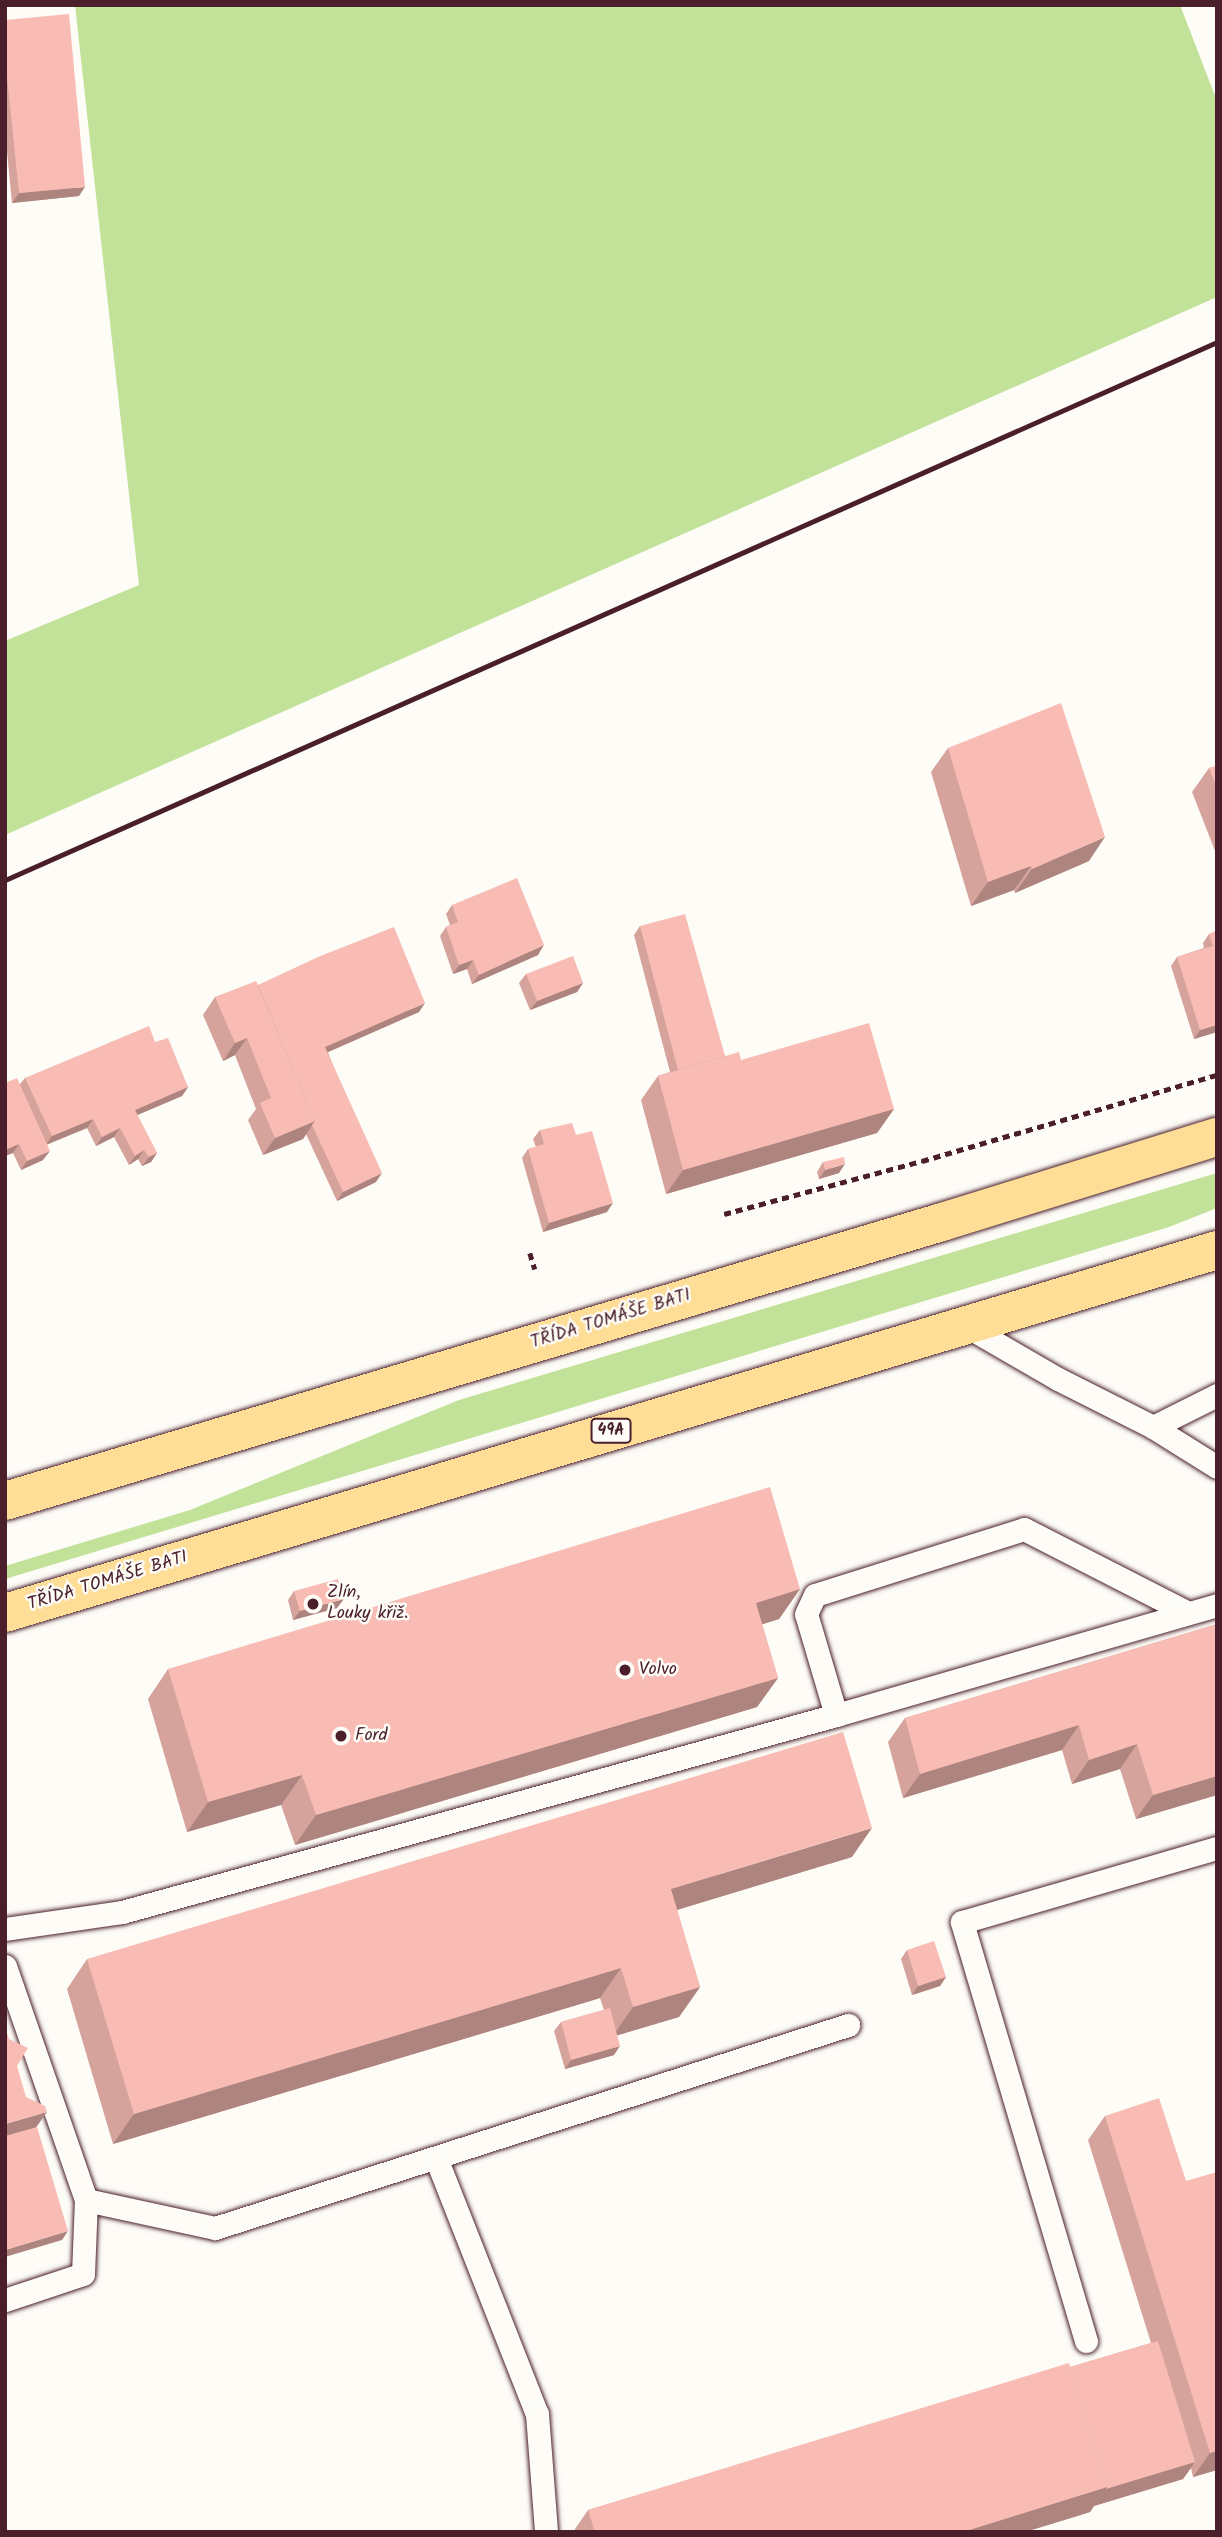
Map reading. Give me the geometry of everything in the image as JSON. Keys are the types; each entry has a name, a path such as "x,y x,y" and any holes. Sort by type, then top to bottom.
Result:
{"main road":[{"name":"TŘÍDA TOMÁŠE BATI","path":"5,1501 1217,1137"},
{"name":"TŘÍDA TOMÁŠE BATI","path":"5,1613 1217,1250"}],"lane":[{"path":"963,1324 1058,1379 1153,1427 1217,1466"},
{"path":"1153,1427 1217,1395"},
{"path":"836,1715 806,1614 815,1595 1024,1529 1188,1613"},
{"path":"5,1929 122,1912 836,1715 1217,1605"},
{"path":"1086,2341 962,1922 1217,1848"},
{"path":"5,1966 86,2200 83,2274 5,2300"},
{"path":"86,2200 215,2228 848,2025"},
{"path":"436,2158 537,2414 546,2532"}],"path":[{"path":"724,1214 922,1161 1217,1075"},
{"path":"530,1253 535,1269"}],"green space":[{"path":"75,5 1180,5 1217,101 1217,297 5,835 5,641 139,585"},
{"path":"1217,1173 1217,1208 1169,1227 5,1579 5,1566 190,1510 459,1400"}],"building":[{"path":"69,14 85,187 19,193 5,57 5,20"},
{"path":"1061,703 1105,837 1032,869 1031,866 988,882 948,748"},
{"path":"1217,766 1217,788 1209,768"},
{"path":"517,878 544,945 479,975 473,960 459,965 446,927 458,922 452,905"},
{"path":"685,914 725,1056 678,1070 640,926"},
{"path":"394,927 425,1003 325,1047 382,1173 343,1192 312,1125 315,1121 258,985 318,957"},
{"path":"1217,931 1217,1025 1200,1030 1177,957 1213,946 1209,934"},
{"path":"573,956 583,983 537,1001 526,974"},
{"path":"256,981 315,1121 275,1138 260,1103 271,1098 247,1038 235,1043 215,997"},
{"path":"869,1023 894,1109 683,1170 658,1076 739,1052 741,1060"},
{"path":"149,1026 155,1042 168,1038 188,1087 135,1110 157,1153 149,1157 144,1150 135,1156 120,1128 102,1137 93,1119 52,1136 25,1078"},
{"path":"17,1078 50,1151 27,1161 19,1144 5,1150 5,1083"},
{"path":"572,1123 576,1135 592,1131 613,1203 549,1223 528,1149 544,1144 540,1130"},
{"path":"844,1157 845,1164 825,1170 823,1162"},
{"path":"770,1487 800,1589 756,1603 778,1678 316,1815 302,1775 208,1802 168,1669"},
{"path":"338,1579 344,1599 300,1611 294,1591"},
{"path":"1217,1624 1217,1776 1153,1795 1137,1744 1089,1760 1079,1725 920,1774 905,1718"},
{"path":"843,1732 872,1828 671,1889 700,1987 633,2007 621,1968 134,2114 87,1959"},
{"path":"934,1941 946,1977 918,1986 907,1950"},
{"path":"610,2008 620,2046 571,2060 561,2022"},
{"path":"5,2027 9,2039 28,2048 17,2066 26,2097 45,2106 47,2112 5,2124"},
{"path":"1159,2098 1186,2181 1217,2172 1217,2451 1210,2453 1105,2116"},
{"path":"37,2127 68,2231 5,2250 5,2136"},
{"path":"1158,2341 1195,2462 1106,2489 1070,2367"},
{"path":"1069,2363 1107,2487 963,2532 595,2532 588,2510"}],"railway":[{"path":"5,880 1217,342"}],"place":[{"name":"Zlín, Louky křiž.","path":"313,1604"},
{"name":"Volvo","path":"625,1670"},
{"name":"Ford","path":"341,1736"}]}
